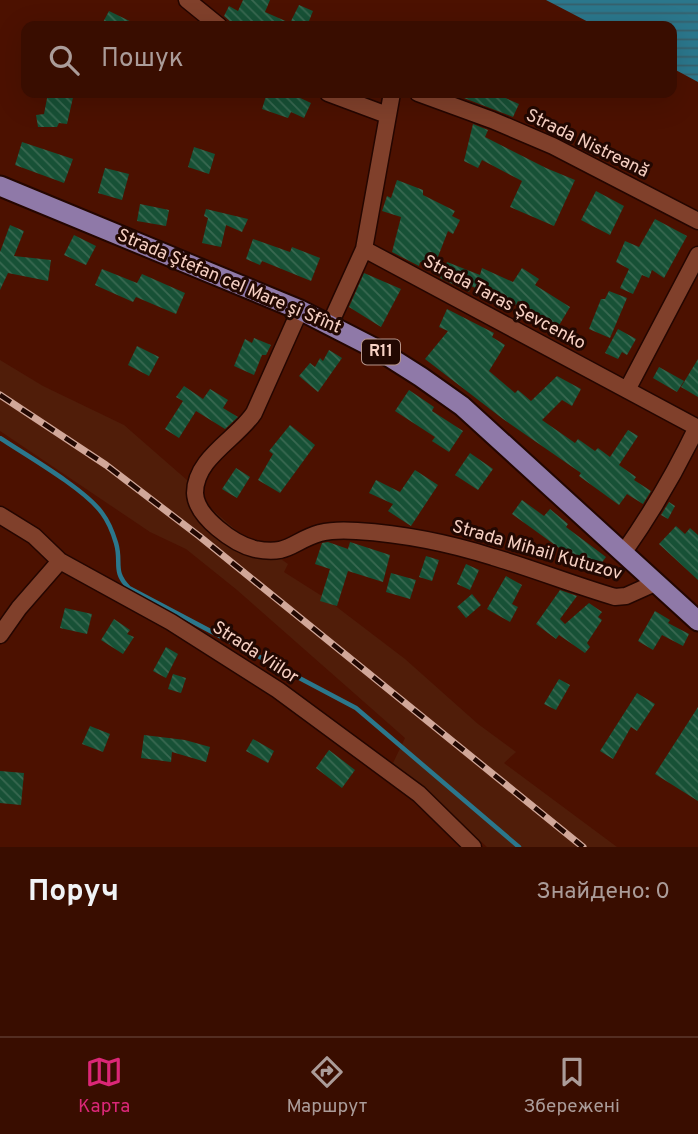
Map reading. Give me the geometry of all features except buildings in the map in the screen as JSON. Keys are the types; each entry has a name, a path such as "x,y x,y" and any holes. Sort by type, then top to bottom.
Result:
{"main road":[{"name":"Strada Ştefan cel Mare şi Sfînt","path":"0,186 300,310 411,370 462,406 698,621"}],"street":[{"path":"187,0 213,21"},
{"path":"341,98 387,115"},
{"path":"330,324 364,249 391,98"},
{"name":"Strada Nistreană","path":"432,98 553,146 698,221"},
{"name":"Strada Taras Șevcenko","path":"364,249 697,427 645,524 624,552"},
{"path":"627,390 698,255"},
{"name":"Strada Mihail Kutuzov","path":"300,310 254,413 247,424 209,460 199,476 195,493 199,505 213,524 243,545 263,550 285,550 319,533 330,531 382,533 431,541 492,556 615,597 626,596 655,583"},
{"name":"Strada Viilor","path":"0,515 34,536 60,561 171,622 278,690 419,794 473,847"},
{"path":"0,635 19,608 60,561"}],"shaded area":[{"path":"0,360 43,386 124,425 203,494 206,504 244,537 256,541 288,564 284,572 325,598 405,659 478,724 516,752 504,763 617,847 487,847 393,763 405,738 237,590 186,549 150,532 0,431"}],"water":[{"path":"546,0 698,0 698,82 677,71 677,21 586,21"}],"waterway":[{"path":"0,438 69,483 102,513 116,543 119,572 129,588 356,708 519,847"}],"railway":[{"path":"0,395 106,465 199,536 583,847"}]}
